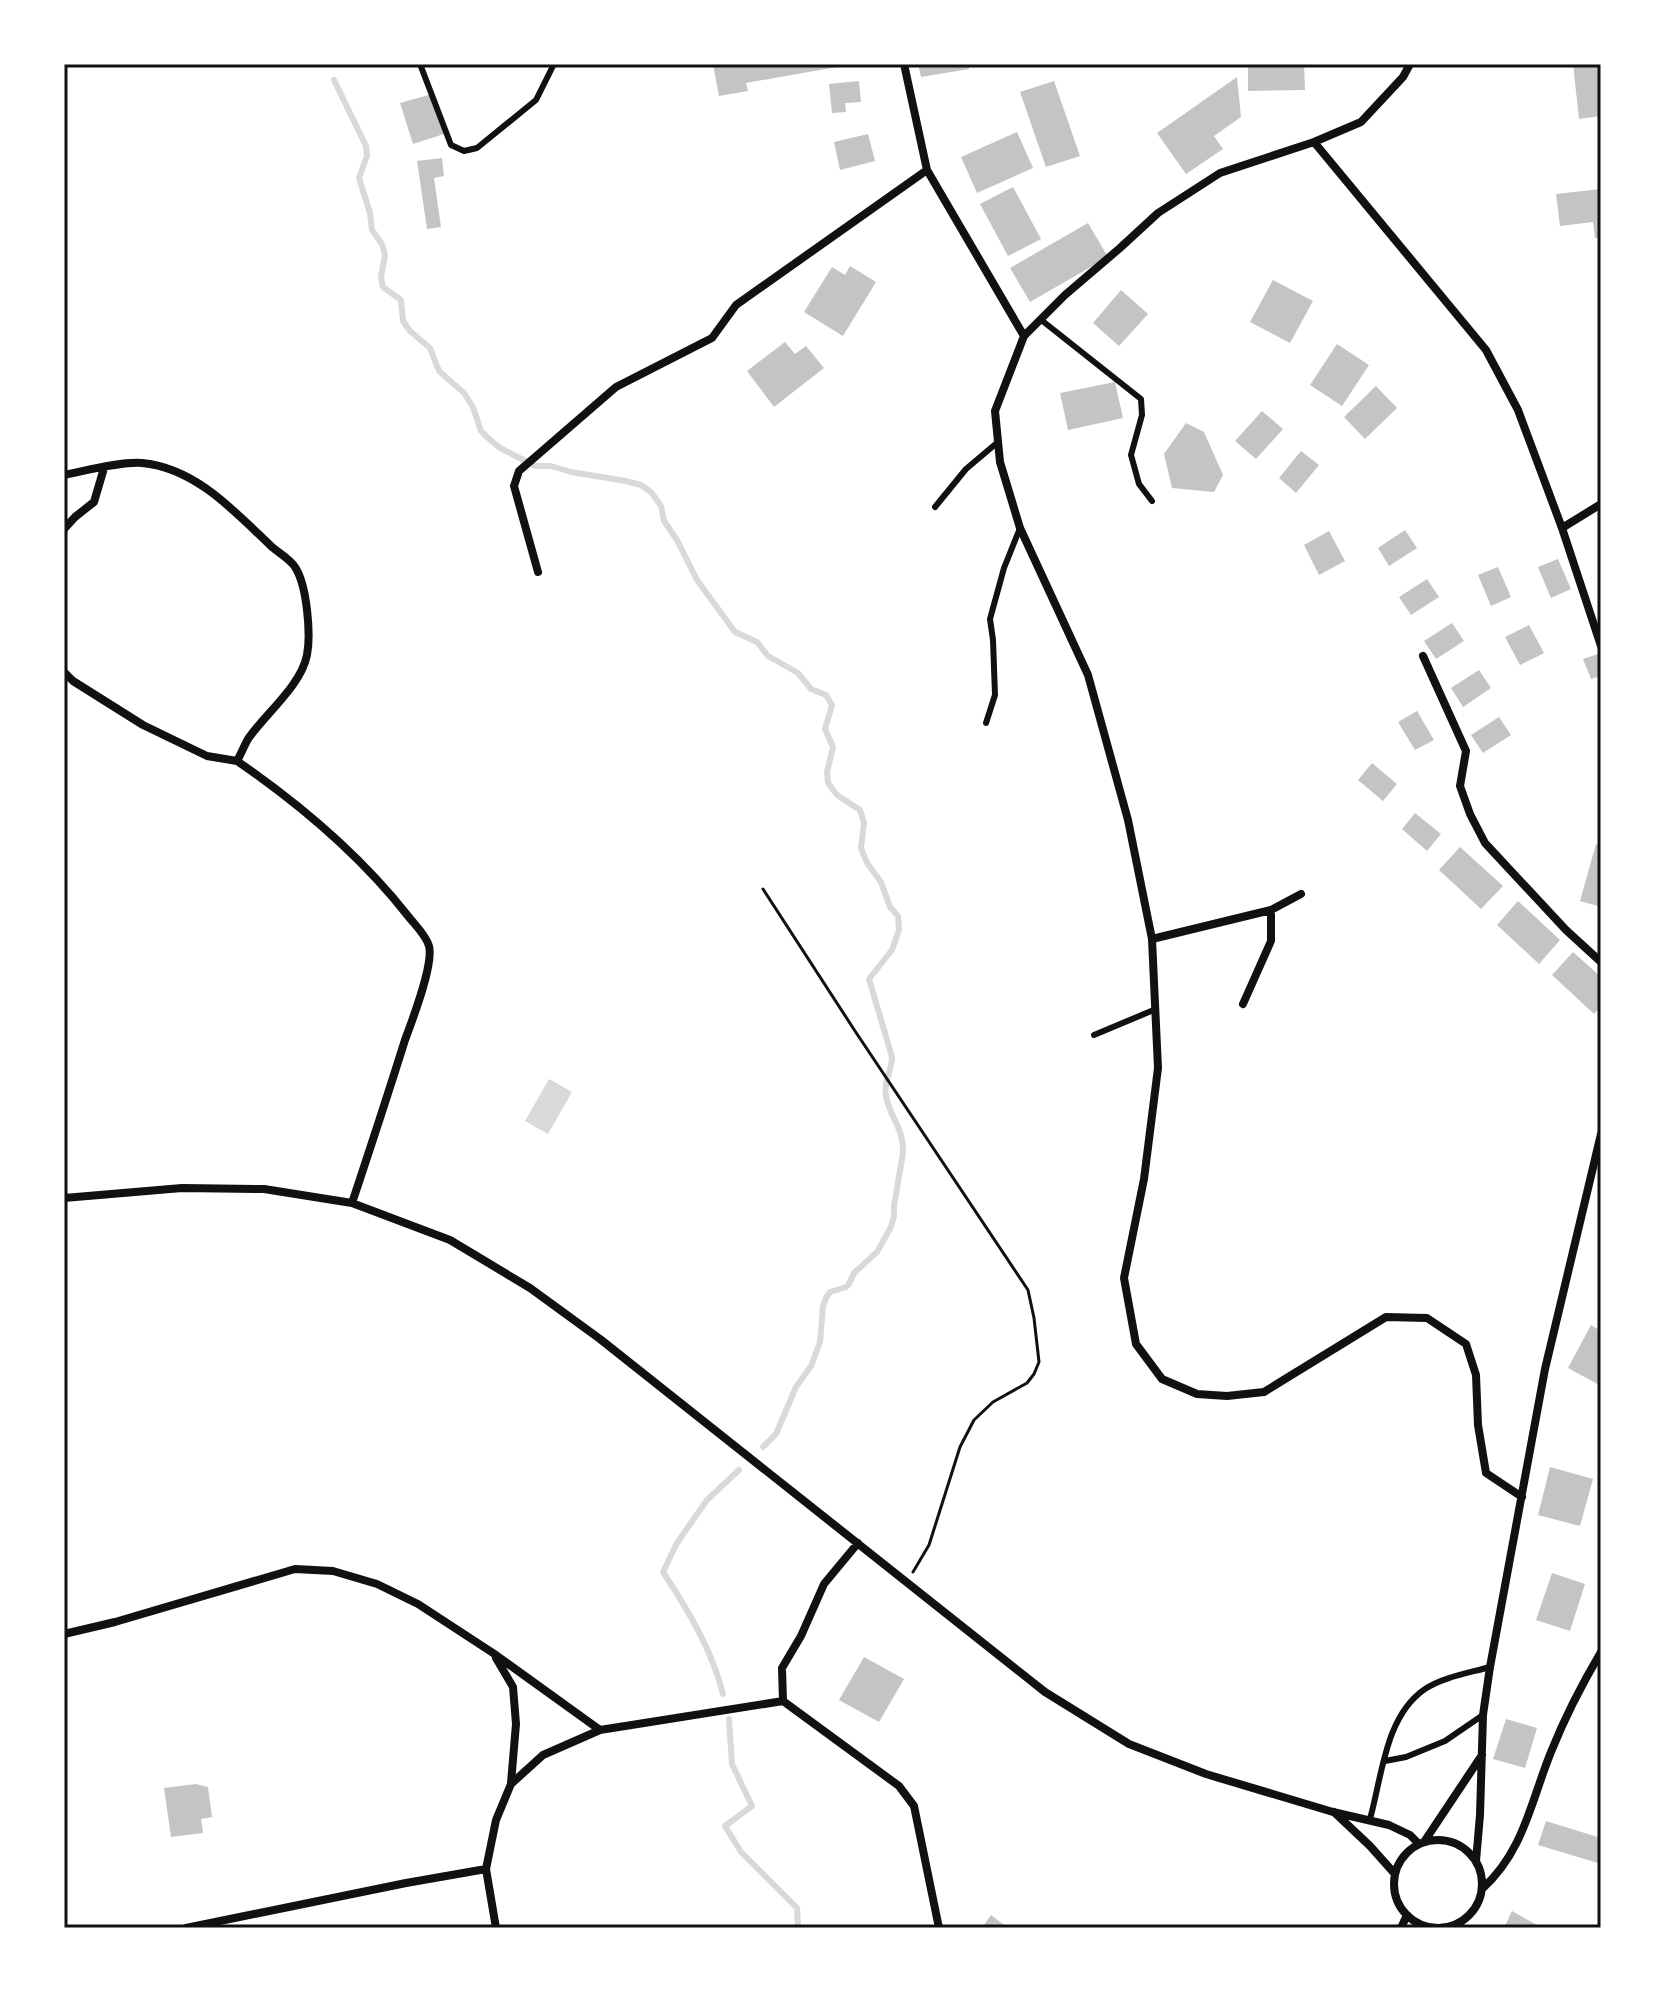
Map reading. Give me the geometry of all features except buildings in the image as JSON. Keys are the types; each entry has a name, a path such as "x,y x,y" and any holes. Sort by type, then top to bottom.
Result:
{"street":[{"path":"904,64 927,170 1024,336"},
{"path":"1410,64 1403,77 1361,122 1314,142 1220,173 1158,213 1024,336 995,411 1000,462 1020,528 1088,675 1128,820 1152,939 1158,1068 1144,1179 1124,1278 1136,1344 1162,1379 1197,1394 1227,1396 1264,1392 1386,1317 1427,1318 1466,1344 1476,1375 1478,1425 1486,1473 1522,1497"},
{"path":"1314,142 1486,350 1518,410 1601,646"},
{"path":"538,572 514,486 519,471 616,387 712,338 736,305 927,170"},
{"path":"64,475 141,463 186,474 233,509 294,564 307,606 309,637 306,660 295,681 247,740 237,761"},
{"path":"64,529 94,502 104,468"},
{"path":"1562,528 1601,504"},
{"path":"1423,656 1466,751 1460,786 1485,843 1566,930 1601,962"},
{"path":"64,672 73,681 143,725 207,756 237,761 305,812 350,851 423,936 429,948 428,967 352,1203"},
{"path":"1152,939 1271,910 1301,894"},
{"path":"1243,1004 1271,941 1271,910"},
{"path":"1476,1861 1483,1715 1490,1667 1545,1369 1601,1134"},
{"path":"64,1198 196,1188 264,1189 352,1203 450,1240 530,1288 600,1339 1045,1692 1129,1744 1206,1774 1333,1812 1370,1819 1401,1830 1421,1843"},
{"path":"783,1701 782,1668 801,1636 824,1584 858,1543"},
{"path":"64,1634 295,1569 333,1571 377,1584 418,1604 493,1653 600,1730"},
{"path":"1482,1889 1507,1862 1523,1830 1550,1753 1580,1687 1601,1652"},
{"path":"493,1653 513,1687 516,1724 511,1784 496,1820 486,1869 496,1928"},
{"path":"511,1784 543,1755 600,1730 783,1701 899,1786 914,1806 939,1928"},
{"path":"1421,1843 1483,1754"},
{"path":"1333,1812 1395,1874"},
{"path":"1439,1840 1454,1843 1476,1861 1482,1889 1478,1903 1459,1926 1441,1928 1423,1925 1407,1915 1398,1903 1394,1889 1395,1874 1400,1860 1411,1849 1421,1843 1439,1840"},
{"path":"186,1928 215,1925 406,1883 486,1869"},
{"path":"1401,1928 1407,1915"}],"lane":[{"path":"420,64 451,145 464,151 477,148 536,100 554,64"},
{"path":"1040,319 1141,399 1142,415 1131,455 1139,484 1152,501"},
{"path":"935,507 966,469 998,442"},
{"path":"986,723 995,695 990,619 1004,568 1020,528"},
{"path":"1094,1035 1156,1009"},
{"path":"1370,1819 1397,1720 1408,1702 1426,1688 1490,1667"},
{"path":"1385,1761 1406,1757 1445,1741 1483,1715"}],"path":[{"path":"763,889 1028,1290 1034,1318 1039,1362 1034,1374 1027,1383 993,1402 974,1420 960,1447 929,1545 907,1582"}],"shaded area":[{"path":"549,1079 572,1092 548,1134 525,1121"}],"waterway":[{"path":"334,80 366,146 367,156 359,178 372,230 382,244 385,255 381,277 383,287 401,300 403,321 430,348 439,371 464,393 473,407 481,431 500,448 535,466 551,466 626,481 651,492 697,580 735,632 757,642 768,656 798,673 811,689 826,695 832,705 825,729 833,747 827,772 828,783 837,795 860,810 864,823 861,848 867,863 881,882 890,907 898,916 899,930 892,950 869,979 892,1057 885,1091 901,1137 903,1153 891,1227 877,1252 854,1273 849,1284 830,1292 826,1298 820,1342 811,1366 796,1387 776,1434 763,1447"},
{"path":"723,1694 698,1631 663,1572 677,1543 707,1500 739,1470"},
{"path":"729,1719 732,1764 752,1806 725,1826 741,1852 797,1908 798,1928"}]}
